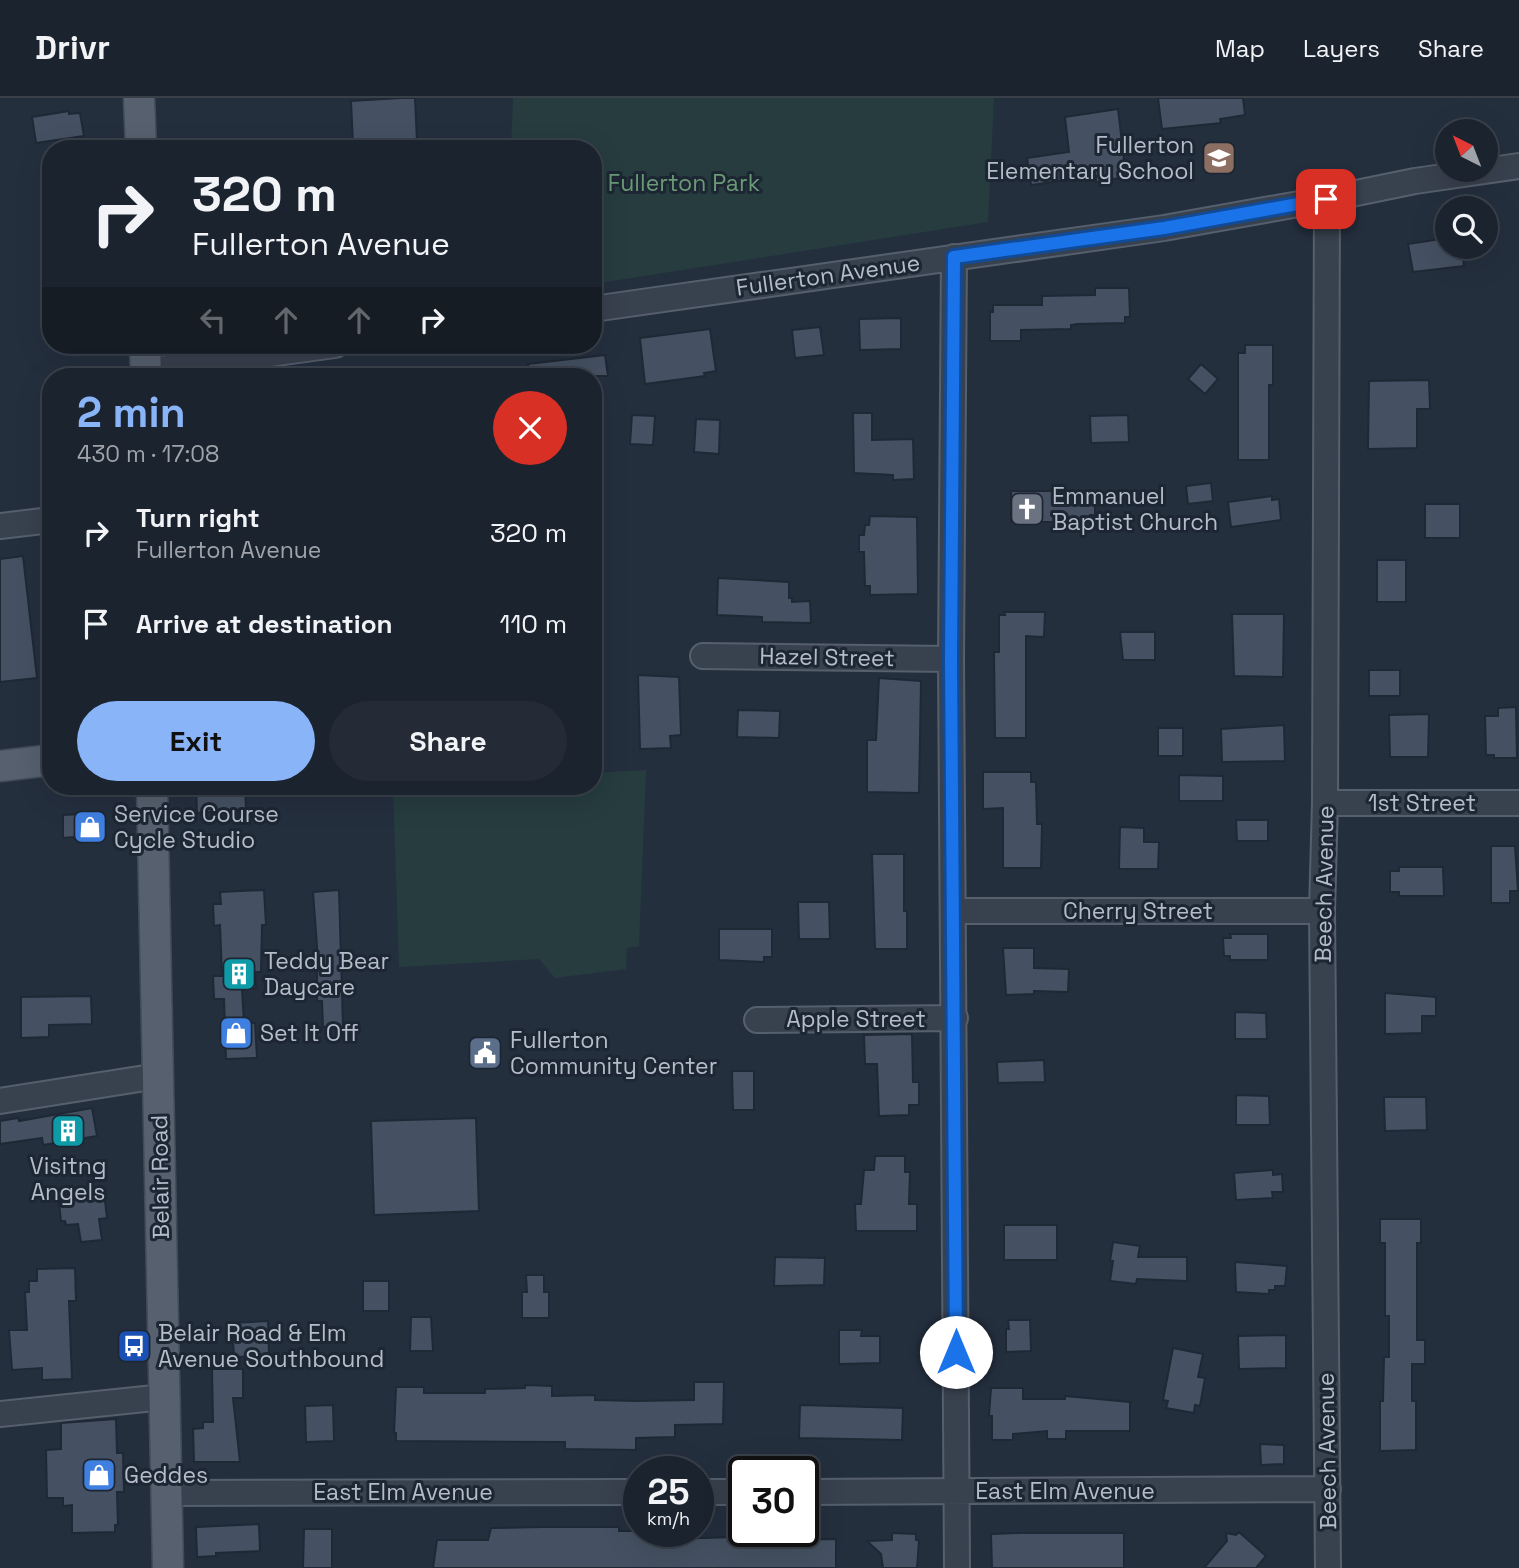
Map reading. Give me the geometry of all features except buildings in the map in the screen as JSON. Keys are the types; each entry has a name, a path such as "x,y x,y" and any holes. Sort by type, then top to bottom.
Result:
{"main road":[{"path":"139,98 141,140"},
{"path":"0,766 42,761"},
{"name":"Belair Road","path":"152,795 168,1568"}],"street":[{"name":"Fullerton Avenue","path":"602,308 1164,228 1415,181 1519,166"},
{"name":"Beech Avenue","path":"1326,199 1325,803 1322,911 1328,1568"},
{"path":"954,257 951,659 957,1568"},
{"path":"146,364 245,354"},
{"path":"0,527 42,521"},
{"name":"Hazel Street","path":"703,656 951,659"},
{"name":"1st Street","path":"1325,803 1519,803"},
{"name":"Cherry Street","path":"953,911 1322,911"},
{"name":"Apple Street","path":"757,1020 955,1018"},
{"path":"0,1101 158,1076"},
{"path":"0,1414 164,1397"},
{"name":"East Elm Avenue","path":"819,1492 1328,1489"},
{"name":"East Elm Avenue","path":"167,1493 623,1492"}],"green space":[{"name":"Fullerton Park","path":"513,98 994,98 988,222 602,283 602,140 511,140"},
{"path":"646,770 639,946 627,948 626,969 555,978 539,959 399,967 393,795 602,795 602,772"}],"place":[{"name":"Fullerton Elementary School","path":"1219,158"},
{"name":"Emmanuel Baptist Church","path":"1027,509"},
{"name":"Service Course Cycle Studio","path":"90,827"},
{"name":"Teddy Bear Daycare","path":"239,974"},
{"name":"Set It Off","path":"236,1033"},
{"name":"Fullerton Community Center","path":"485,1053"},
{"name":"Visitng Angels","path":"68,1131"},
{"name":"Belair Road & Elm Avenue Southbound","path":"134,1346"},
{"name":"Geddes","path":"99,1475"}],"route":[{"path":"956,1352 951,659 954,257 1164,228 1326,199"}]}
